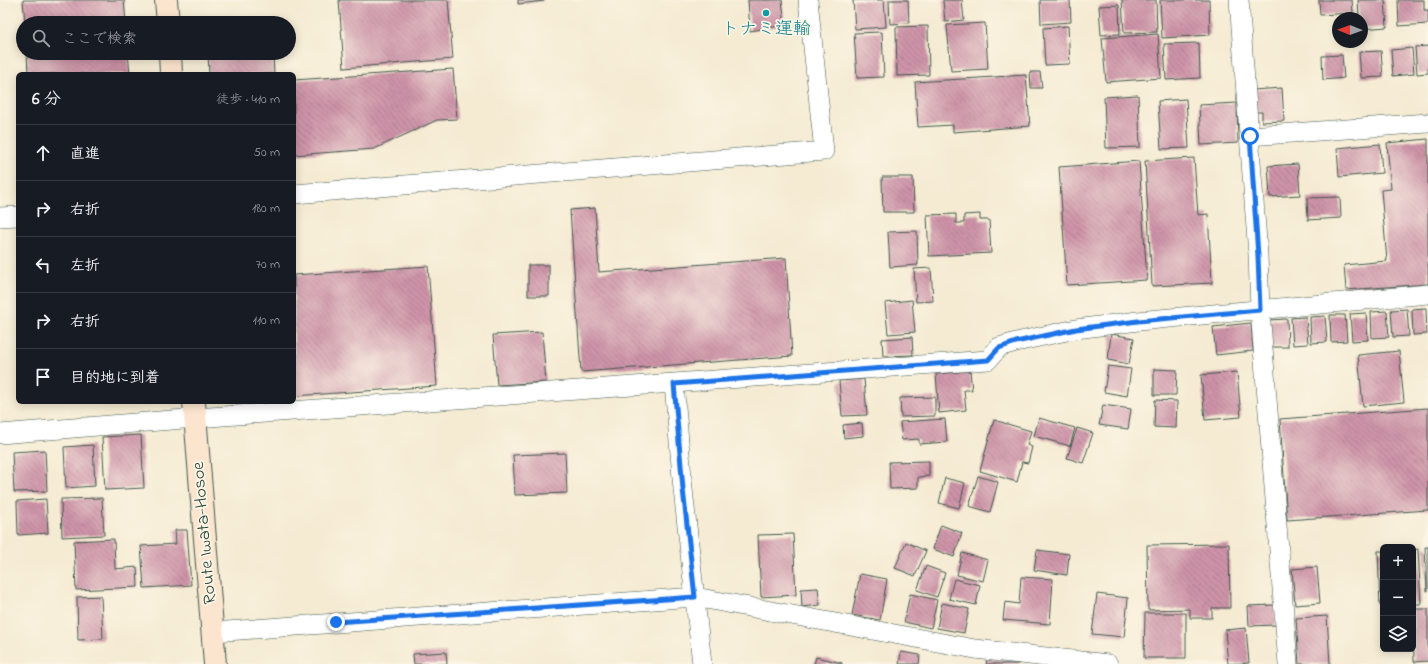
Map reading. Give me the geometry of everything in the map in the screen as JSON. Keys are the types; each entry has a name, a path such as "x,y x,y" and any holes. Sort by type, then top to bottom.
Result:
{"main road":[{"path":"166,0 167,16"},
{"path":"170,60 171,72"},
{"name":"Route Iwata-Hosoe","path":"195,410 215,664"}],"street":[{"path":"296,194 824,151 808,0"},
{"path":"1239,0 1250,136 1260,310 1288,664"},
{"path":"1250,136 1428,123"},
{"path":"0,217 16,216"},
{"path":"0,434 195,410 674,384 988,360 999,348 1016,342 1076,329 1138,321 1428,294"},
{"path":"674,384 683,489 702,664"},
{"path":"213,632 695,597 843,625 975,656 1108,664"}],"building":[{"path":"23,0 124,0 125,16 24,16"},
{"path":"339,0 448,0 453,59 344,68"},
{"path":"518,0 544,0 544,1 518,4"},
{"name":"トナミ運輸","path":"748,0 782,0 785,25 750,31"},
{"path":"853,0 884,0 886,27 855,29"},
{"path":"889,0 908,0 909,23 890,24"},
{"path":"943,0 962,0 964,20 945,22"},
{"path":"1040,0 1070,0 1071,22 1041,24"},
{"path":"1122,0 1156,0 1157,32 1124,33"},
{"path":"1160,0 1209,0 1210,35 1162,38"},
{"path":"1319,0 1352,0 1353,12 1332,12 1332,14 1320,15"},
{"path":"1358,0 1385,0 1387,27 1368,29 1368,12 1359,12"},
{"path":"1398,0 1424,0 1424,10 1428,10 1428,24 1399,26"},
{"path":"1119,5 1120,34 1101,35 1099,6"},
{"path":"985,23 988,69 951,71 947,25"},
{"path":"928,26 929,75 897,76 896,27"},
{"path":"1068,26 1070,64 1045,65 1043,28"},
{"path":"882,32 884,77 857,78 854,33"},
{"path":"1158,34 1161,78 1106,82 1102,38"},
{"path":"1199,43 1200,78 1166,80 1164,44"},
{"path":"1428,46 1428,73 1417,74 1415,47"},
{"path":"1412,48 1414,74 1393,76 1391,50"},
{"path":"1381,51 1383,77 1361,78 1359,52"},
{"path":"1342,55 1344,78 1323,80 1322,56"},
{"path":"27,60 129,60 130,72 28,72"},
{"path":"208,60 273,60 274,72 209,72"},
{"path":"453,69 457,119 437,120 374,149 296,155 296,80"},
{"path":"1030,72 1040,72 1042,88 1031,88"},
{"path":"1026,75 1030,126 953,132 953,125 918,127 915,82"},
{"path":"1282,88 1284,121 1262,122 1262,112 1254,112 1253,90"},
{"path":"1138,95 1140,147 1106,148 1104,97"},
{"path":"1186,99 1189,148 1161,149 1158,101"},
{"path":"1237,103 1238,143 1201,145 1199,105"},
{"path":"1428,139 1428,284 1346,290 1344,265 1387,261 1381,190 1391,189 1387,143"},
{"path":"1380,144 1382,173 1339,177 1337,148"},
{"path":"1194,158 1198,215 1208,214 1212,283 1152,286 1145,161"},
{"path":"1139,161 1147,280 1067,285 1059,167"},
{"path":"1298,164 1300,195 1270,197 1268,166"},
{"path":"882,177 913,177 914,212 883,212"},
{"path":"1340,197 1341,218 1308,220 1307,198"},
{"path":"595,208 599,272 786,258 792,356 581,372 570,210"},
{"path":"956,214 956,223 964,223 964,215 980,214 980,220 989,220 991,253 929,256 927,215"},
{"path":"917,231 918,265 890,267 888,232"},
{"path":"528,265 549,265 549,296 528,296"},
{"path":"428,266 437,386 296,396 296,275"},
{"path":"931,268 933,301 916,302 914,269"},
{"path":"912,300 915,332 888,334 885,303"},
{"path":"1426,308 1427,334 1413,335 1412,309"},
{"path":"1407,309 1409,336 1393,337 1391,310"},
{"path":"1387,311 1389,337 1372,338 1371,312"},
{"path":"1366,313 1368,340 1352,341 1350,314"},
{"path":"1330,315 1345,315 1347,341 1331,342"},
{"path":"1325,316 1327,342 1311,343 1310,317"},
{"path":"1306,317 1308,344 1293,345 1291,318"},
{"path":"1287,319 1288,347 1271,347 1269,320"},
{"path":"1251,323 1253,351 1216,355 1213,327"},
{"path":"542,332 546,382 497,385 493,335"},
{"path":"1111,334 1134,338 1129,364 1108,360"},
{"path":"912,337 913,355 883,356 882,339"},
{"path":"1399,351 1404,402 1363,406 1358,355"},
{"path":"1108,366 1131,369 1127,396 1104,392"},
{"path":"1154,369 1177,370 1176,395 1154,395"},
{"path":"970,371 972,390 964,390 966,410 939,413 936,374"},
{"path":"1237,372 1241,417 1205,420 1201,375"},
{"path":"864,379 867,415 842,416 839,381"},
{"path":"935,397 935,416 901,417 900,398"},
{"path":"1155,400 1177,401 1176,428 1154,427"},
{"path":"1103,405 1131,409 1128,429 1099,425"},
{"path":"1428,408 1428,510 1287,520 1280,419"},
{"path":"1039,418 1075,428 1070,446 1034,436"},
{"path":"945,419 947,442 919,444 919,439 902,440 900,422"},
{"path":"994,420 1031,431 1027,445 1032,447 1028,463 1022,462 1017,482 980,471"},
{"path":"862,423 863,436 844,438 843,425"},
{"path":"1077,428 1093,433 1083,463 1067,458"},
{"path":"141,435 144,488 105,490 102,437"},
{"path":"93,445 95,486 66,488 64,447"},
{"path":"45,450 47,491 14,492 12,452"},
{"path":"565,453 567,493 515,495 513,455"},
{"path":"929,461 929,476 918,477 918,488 890,489 889,462"},
{"path":"978,476 998,482 990,512 969,506"},
{"path":"945,478 965,483 959,508 939,503"},
{"path":"102,498 104,535 62,537 61,499"},
{"path":"46,499 48,533 18,535 17,501"},
{"path":"941,525 962,533 954,557 933,549"},
{"path":"175,530 187,530 191,585 144,588 141,546 176,544"},
{"path":"793,534 796,595 761,597 758,535"},
{"path":"114,539 115,569 137,567 138,587 76,590 74,541"},
{"path":"906,542 926,551 915,576 895,568"},
{"path":"1229,544 1230,608 1212,608 1212,618 1190,618 1190,609 1148,610 1147,545"},
{"path":"1425,547 1428,547 1428,591 1427,591"},
{"path":"1416,549 1418,549 1421,604 1416,604"},
{"path":"1037,550 1069,554 1067,575 1034,570"},
{"path":"1378,551 1380,551 1380,606"},
{"path":"962,553 988,560 983,581 957,575"},
{"path":"926,566 945,573 937,597 917,590"},
{"path":"1317,567 1320,603 1295,605 1292,569"},
{"path":"860,574 887,579 880,620 852,615"},
{"path":"1021,577 1053,579 1050,624 1003,620 1005,602 1019,604"},
{"path":"954,579 980,585 976,605 949,599"},
{"path":"818,588 820,605 802,607 801,589"},
{"path":"910,594 937,600 931,628 904,622"},
{"path":"1097,594 1128,598 1124,637 1092,634"},
{"path":"101,596 103,639 78,640 77,597"},
{"path":"942,603 969,609 964,633 937,628"},
{"path":"1275,605 1276,625 1249,626 1248,606"},
{"path":"1416,609 1428,609 1428,661 1414,662 1414,652 1416,652"},
{"path":"1145,613 1186,613 1186,658 1144,658"},
{"path":"1327,616 1330,664 1299,664 1296,618"},
{"path":"1246,628 1249,663 1228,664 1225,630"},
{"path":"446,652 447,664 414,664 413,654"},
{"path":"901,652 920,655 919,664 899,664"},
{"path":"816,657 842,663 842,664 814,664"},
{"path":"987,659 1019,660 1019,664 986,664"}],"place":[{"name":"トナミ運輸","path":"766,13"}],"route":[{"path":"336,622 695,597 683,489 674,384 988,360 999,348 1016,342 1076,329 1138,321 1260,310 1250,136"}]}
